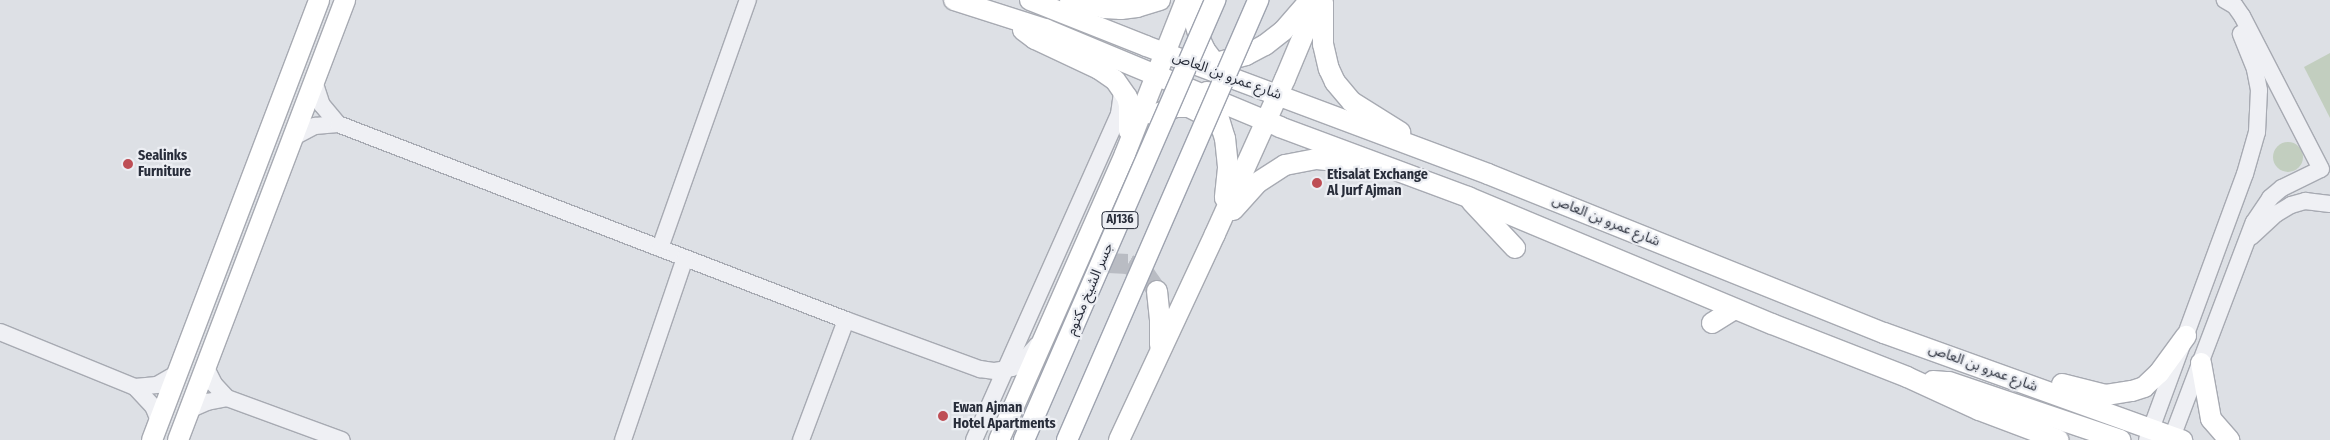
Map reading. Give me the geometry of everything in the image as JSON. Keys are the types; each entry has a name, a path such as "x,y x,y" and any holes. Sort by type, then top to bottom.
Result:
{"main road":[{"path":"156,431 319,0"},
{"path":"178,440 345,0"},
{"name":"شارع عمرو بن العاص","path":"954,0 1014,18 1071,39 1155,76 1273,113 1398,171 1468,197 1919,383 1979,410 2059,440"},
{"name":"شارع عمرو بن العاص","path":"1030,0 1205,68 1273,113"},
{"path":"1070,0 1104,8 1121,9 1137,7 1160,0"},
{"path":"999,440 1125,154 1186,0"},
{"path":"1193,0 1205,68 1203,92 1225,138 1228,168 1224,213"},
{"name":"جسر الشيخ مكتوم","path":"1024,440 1215,0"},
{"name":"AJ136","path":"1067,440 1258,0"},
{"path":"1155,76 1205,68 1246,55 1265,45 1283,31 1310,0"},
{"path":"1119,440 1224,213 1273,113 1318,0"},
{"path":"1323,0 1322,44 1329,70 1335,82 1352,102 1405,135 1423,151"},
{"path":"1014,18 1034,39 1107,73 1121,87 1127,97 1130,114 1125,154"},
{"path":"1205,68 1273,113 1385,147 1410,152 1423,151"},
{"path":"1125,154 1142,128 1153,116 1173,100 1203,92 1238,90"},
{"path":"1153,116 1170,108 1189,107 1211,118 1225,138"},
{"name":"شارع عمرو بن العاص","path":"1423,151 1506,181 1790,297 1994,372 2149,435 2174,439"},
{"path":"1215,234 1257,182 1285,165 1306,160 1328,159 1398,171"},
{"path":"1468,197 1515,248"},
{"path":"1064,293 1089,271"},
{"path":"1156,291 1160,319 1159,352"},
{"path":"1712,323 1734,308"},
{"path":"1994,372 2020,370 2087,391 2106,395 2122,394 2144,386 2159,373 2186,336"},
{"path":"2200,363 2211,419 2229,440"},
{"path":"1919,383 1929,381 1949,382 2120,440"},
{"path":"1979,410 1993,427 2025,440"}],"street":[{"path":"660,248 748,0"},
{"path":"2174,439 2200,363 2254,222 2270,198 2288,185 2321,169 2242,16 2235,6 2225,0"},
{"path":"2149,435 2245,174 2257,132 2259,90 2255,69 2225,0"},
{"path":"314,81 322,105 338,124"},
{"path":"974,440 1003,371 1119,114 1121,87"},
{"path":"294,137 315,126 338,124 846,320 980,369 1003,371 1021,363 1044,338"},
{"path":"2246,242 2276,214 2291,205 2305,201 2330,204"},
{"path":"623,440 685,258"},
{"path":"801,440 846,320"},
{"path":"0,332 135,387 153,406 156,431"},
{"path":"205,366 214,384 227,398 342,440"},
{"path":"980,369 990,380 993,394"},
{"path":"135,387 157,385 176,374"},
{"path":"189,410 208,402 227,398"}],"green space":[{"path":"2330,53 2330,118 2304,67"},
{"path":"2288,142 2294,143 2302,151 2302,163 2294,171 2288,172 2282,171 2274,163 2273,157 2274,151 2282,143"}],"tunnel":[{"path":"1089,271 1108,263 1128,264 1145,274 1157,291"}],"place":[{"name":"Sealinks Furniture","path":"128,164"},
{"name":"Etisalat Exchange Al Jurf Ajman","path":"1317,183"},
{"name":"Ewan Ajman Hotel Apartments","path":"943,416"}]}
